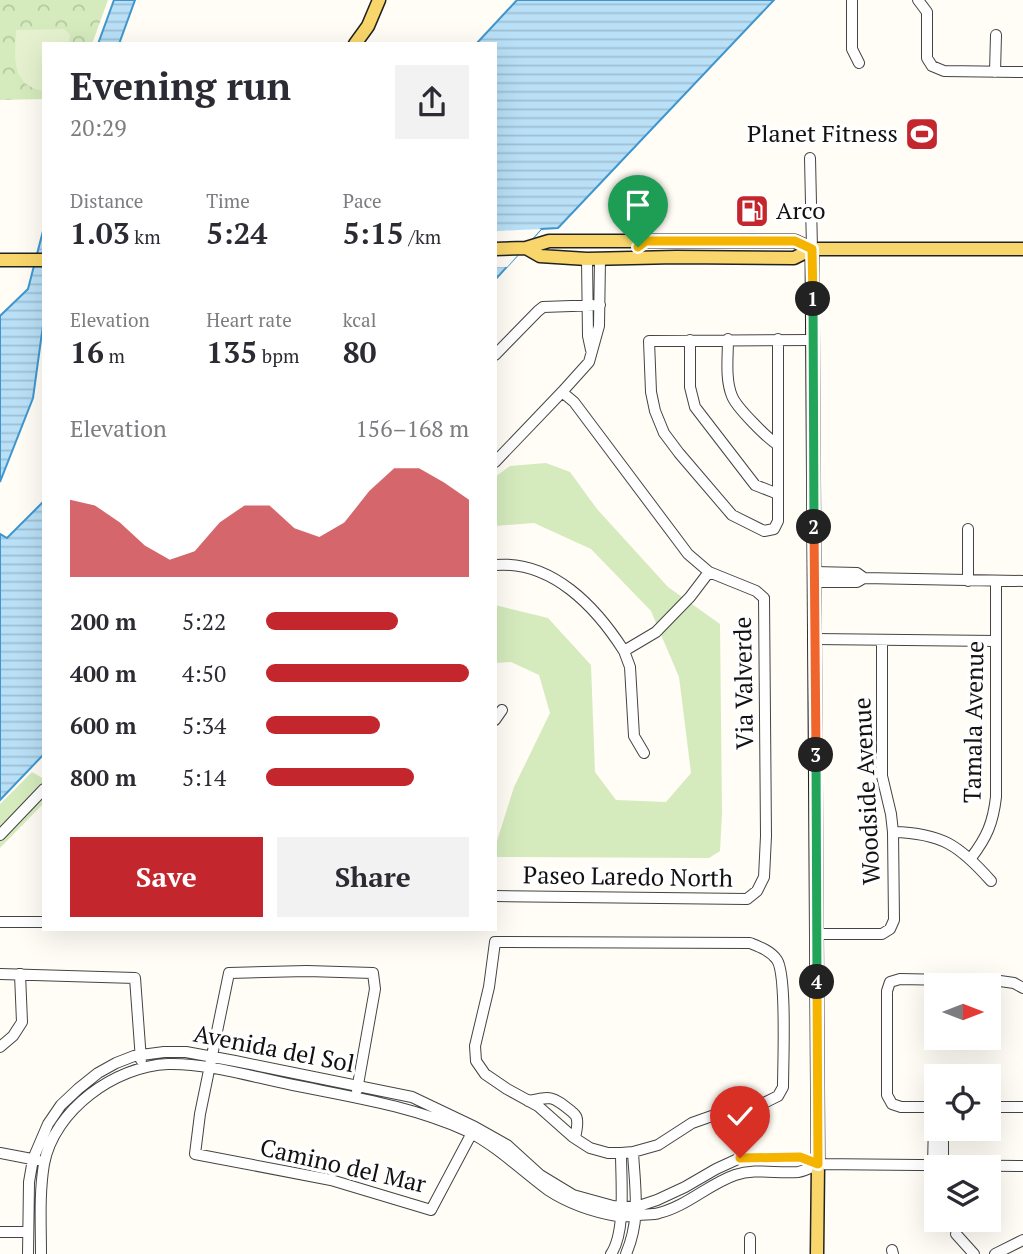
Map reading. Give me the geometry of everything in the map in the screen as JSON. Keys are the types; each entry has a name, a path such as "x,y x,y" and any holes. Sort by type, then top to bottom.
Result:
{"main road":[{"path":"356,42 368,26 379,0"},
{"path":"497,249 526,248 549,241 795,241 812,249 1023,249"},
{"path":"594,259 589,254 630,251 646,241"},
{"path":"526,248 540,256 594,259 794,258 812,249"},
{"path":"812,249 817,1254"},
{"path":"0,260 42,260"}],"street":[{"path":"852,0 852,48 859,63"},
{"path":"918,0 927,12 927,58 932,66 944,71 1023,72"},
{"path":"995,72 996,35"},
{"path":"810,158 812,249"},
{"path":"497,460 589,362 599,326 600,305 594,259"},
{"path":"592,351 588,336 587,305 594,259"},
{"path":"497,353 543,307 600,305"},
{"path":"778,339 778,521 774,529 764,531 732,515 664,433 651,393 649,341 728,339 778,339 813,340"},
{"path":"728,339 728,380 732,397 766,437 778,445"},
{"path":"690,340 690,387 695,407 755,485 778,494"},
{"name":"Via Valverde","path":"562,393 574,402 688,554 709,572 757,591 764,598 766,836 764,877 757,891"},
{"path":"968,528 968,581"},
{"path":"497,565 507,564 550,575 572,589 612,631 630,667 634,736 644,753"},
{"path":"624,651 656,632 690,597 709,572"},
{"path":"815,577 850,577 857,573 864,578 1023,582"},
{"name":"Tamala Avenue","path":"971,858 989,831 996,797 996,581"},
{"path":"815,639 996,641"},
{"name":"Woodside Avenue","path":"817,934 882,934 890,929 894,920 893,832 882,776 882,640"},
{"path":"497,717 502,710"},
{"path":"0,835 42,791"},
{"path":"893,832 912,832 950,844 971,858 991,881"},
{"name":"Paseo Laredo North","path":"497,896 747,899 757,891"},
{"path":"0,922 42,922"},
{"path":"495,942 750,943 764,948 778,961 783,980 783,1087 778,1096 764,1103 726,1111 692,1124 659,1145 621,1153 590,1148 528,1101 485,1073 476,1061 475,1046 489,986 495,942"},
{"path":"211,1068 229,973 373,972 375,989 355,1098"},
{"path":"0,974 135,978 143,1068"},
{"path":"0,1047 13,1036 22,1022 20,974"},
{"path":"924,1107 901,1107 892,1104 887,1095 887,991 890,982 900,979 1000,981 1023,988"},
{"name":"Avenida del Sol","path":"29,1254 29,1182 33,1159 48,1124 61,1105 98,1073 116,1063 140,1055 164,1052 213,1056 412,1097 473,1130 560,1197 589,1209 659,1213 686,1202 737,1174 760,1171 800,1172 818,1164"},
{"name":"Avenida del Sol","path":"41,1254 40,1203 44,1162 71,1112 97,1089 122,1074 167,1064 211,1068 410,1110 473,1130"},
{"name":"Camino del Mar","path":"211,1068 200,1114 195,1154 331,1180 430,1210 473,1130"},
{"path":"528,1101 557,1099 576,1116 578,1121 575,1138"},
{"path":"1001,1107 1023,1107"},
{"path":"626,1254 633,1238 637,1211 634,1152"},
{"path":"0,1153 44,1162"},
{"path":"611,1254 620,1233 621,1153"},
{"name":"Avenida del Sol","path":"637,1211 740,1158 800,1157 818,1164"},
{"path":"818,1164 924,1166"},
{"path":"1001,1166 1023,1166"},
{"path":"0,1232 28,1232"},
{"path":"956,1234 974,1254"},
{"path":"750,1238 750,1254"},
{"path":"995,1254 1014,1250 1023,1240"}],"green space":[{"path":"0,0 108,0 93,42 42,42 42,99 0,100"},
{"path":"64,29 70,34 69,42 42,42 42,90 33,88 20,77 15,60 16,30"},
{"path":"546,463 570,472 597,509 668,587 720,624 722,813 720,851 709,858 497,857 497,841 514,787 550,713 539,675 511,662 497,663 497,605 548,618 591,665 595,772 616,800 666,802 691,773 679,677 651,611 591,549 534,523 497,526 497,476 510,466"},
{"path":"32,772 42,778 42,805 0,848 0,804"}],"water":[{"path":"114,0 135,0 120,42 99,42"},
{"path":"517,0 774,0 558,228 541,229 497,278 497,42 478,42"},
{"path":"42,235 42,333 33,398 0,482 0,316 28,289"},
{"path":"42,503 42,756 0,800 0,534 7,538"}],"pier":[{"path":"541,229 507,267 497,267 497,231"}],"place":[{"name":"Planet Fitness","path":"922,134"},
{"name":"Arco","path":"752,211"}],"route":[{"path":"638,247 646,241 713,240 795,241 812,249 818,1164 800,1157 740,1158"}]}
